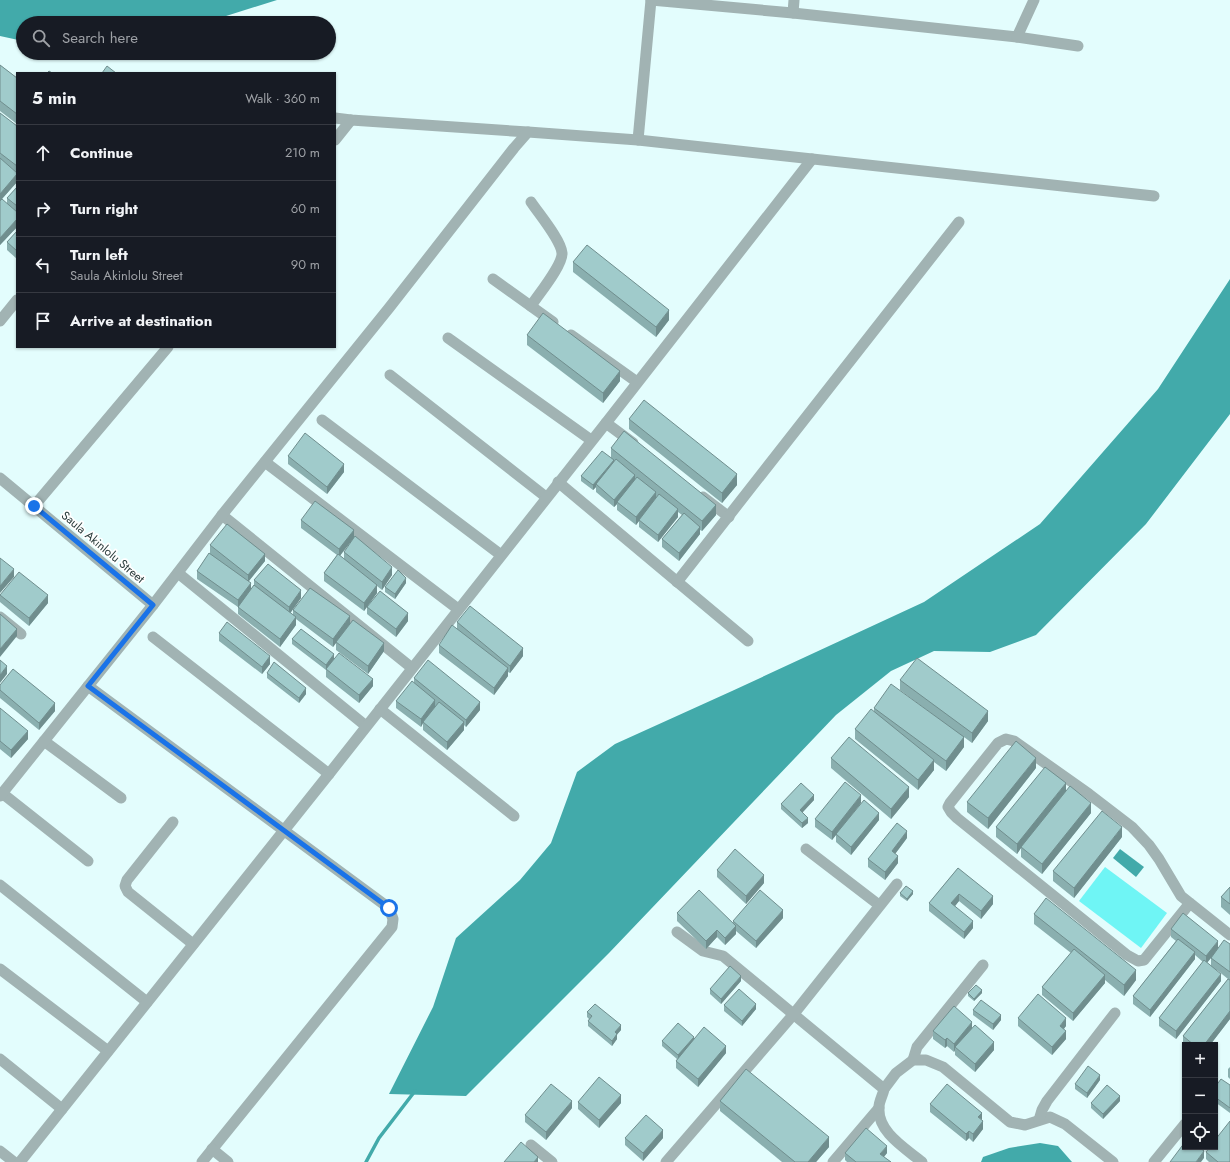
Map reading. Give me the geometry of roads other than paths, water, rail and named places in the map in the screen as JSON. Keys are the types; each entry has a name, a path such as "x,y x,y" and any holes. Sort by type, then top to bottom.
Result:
{"street":[{"path":"638,140 651,0 793,13 1017,37 1078,46"},
{"path":"793,13 794,0"},
{"path":"1017,37 1034,0"},
{"path":"336,118 638,140 1154,196"},
{"path":"336,139 351,120"},
{"path":"88,861 1,794 153,605 222,515 389,308 528,132"},
{"path":"20,1162 329,774 812,159"},
{"path":"530,306 560,264 562,253 559,242 531,202"},
{"path":"677,582 959,222"},
{"path":"493,279 637,382"},
{"path":"0,321 16,301"},
{"path":"448,338 591,440"},
{"path":"34,506 167,348"},
{"path":"390,375 546,497"},
{"path":"322,420 501,555"},
{"path":"606,423 643,451"},
{"path":"265,462 458,609"},
{"name":"Saula Akinlolu Street","path":"0,478 153,605"},
{"path":"558,482 748,641"},
{"path":"692,488 729,517"},
{"path":"222,515 412,668"},
{"path":"178,573 366,726"},
{"path":"0,617 21,634"},
{"path":"153,637 329,774"},
{"path":"88,686 389,908 393,919 392,927 202,1162"},
{"path":"380,709 514,816"},
{"path":"1190,903 1144,960 1138,961 1132,959 957,818 948,807 950,802 998,743 1006,739 1014,741 1089,794 1132,828 1153,850 1182,896 1230,935"},
{"path":"44,741 121,798"},
{"path":"172,822 125,886 128,892 193,944"},
{"path":"806,849 879,905"},
{"path":"666,1162 793,1015 897,884"},
{"path":"0,885 147,1002"},
{"path":"677,932 703,951 723,956 884,1089"},
{"path":"922,1162 887,1132 882,1124 879,1108 884,1089 896,1073 913,1060 917,1047 983,965"},
{"path":"0,969 108,1051"},
{"path":"1039,1120 1047,1101 1115,1013"},
{"path":"0,1059 62,1109"},
{"path":"913,1060 926,1060 943,1066 1010,1122 1025,1125 1050,1117 1065,1124 1112,1162"},
{"path":"833,1162 879,1108"},
{"path":"1154,1162 1182,1128"},
{"path":"531,1145 552,1162"},
{"path":"212,1149 228,1162"},
{"path":"0,1151 14,1162"}],"waterway":[{"path":"366,1162 379,1138 415,1091"}]}
